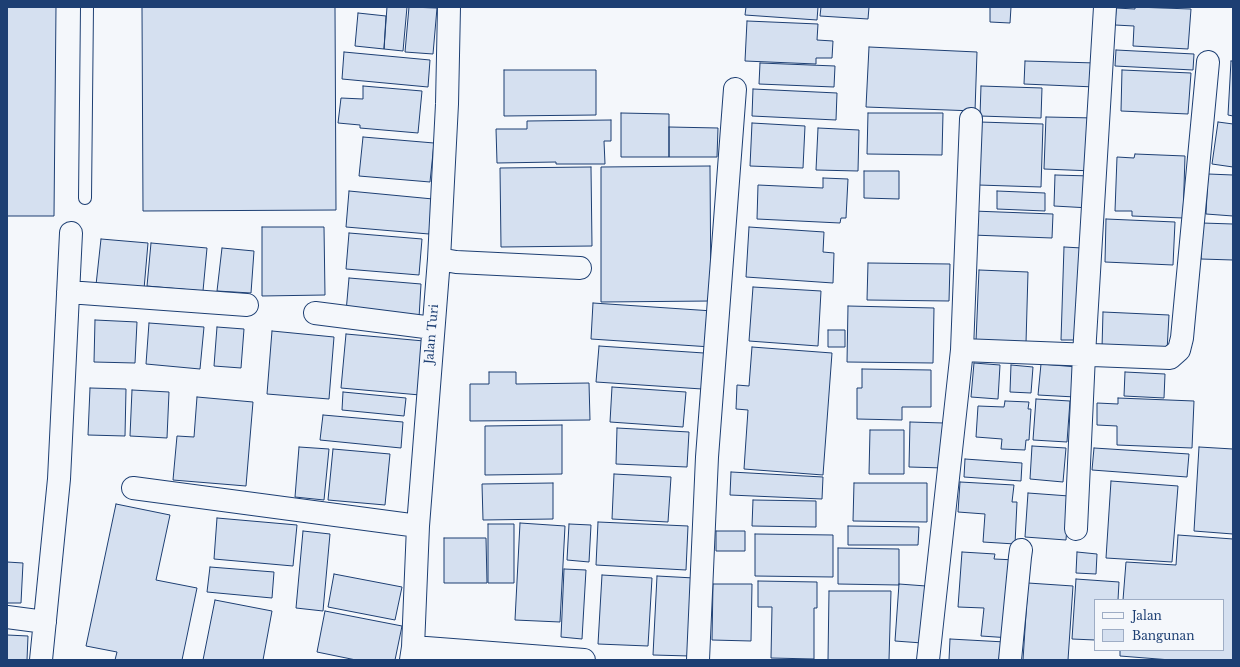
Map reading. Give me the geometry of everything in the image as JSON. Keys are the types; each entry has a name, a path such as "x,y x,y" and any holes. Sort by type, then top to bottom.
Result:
{"street":[{"name":"Jalan Turi","path":"412,654 418,526 439,259 447,104 448,7"},
{"path":"1076,529 1084,355 1104,7"},
{"path":"962,350 1170,358 1179,350 1182,338 1208,62"},
{"path":"698,660 708,449 735,90"},
{"path":"928,660 962,350 971,119"},
{"path":"41,660 59,479 71,233"},
{"path":"439,259 456,262 580,268"},
{"path":"68,292 247,306"},
{"path":"315,313 433,328"},
{"path":"133,488 418,526"},
{"path":"1010,660 1021,550"},
{"path":"7,617 45,622"},
{"path":"412,654 584,660"}],"lane":[{"path":"85,198 87,7"}],"building":[{"path":"7,7 56,7 54,216 7,216"},
{"path":"142,7 335,7 336,210 143,211"},
{"path":"387,7 407,7 403,51 384,49"},
{"path":"409,7 437,8 433,54 405,52"},
{"path":"746,7 818,7 817,20 745,15"},
{"path":"821,7 869,7 868,19 820,16"},
{"path":"990,7 1011,7 1010,23 990,22"},
{"path":"1135,7 1191,9 1188,49 1133,46 1134,26 1115,25 1116,8 1135,9"},
{"path":"358,13 386,16 384,49 355,46"},
{"path":"747,21 818,24 817,40 833,41 832,58 816,58 816,64 745,61"},
{"path":"869,47 977,52 975,111 866,107"},
{"path":"1116,50 1194,54 1193,70 1115,66"},
{"path":"344,52 430,60 428,87 342,79"},
{"path":"1025,61 1096,63 1095,87 1024,84"},
{"path":"1231,61 1233,61 1233,116 1228,115"},
{"path":"760,63 835,66 834,87 759,84"},
{"path":"504,70 596,70 596,115 504,116"},
{"path":"1122,70 1191,73 1188,114 1121,111"},
{"path":"363,86 422,91 418,133 360,128 360,125 338,123 341,98 363,99"},
{"path":"981,86 1042,88 1041,118 980,116"},
{"path":"753,89 837,93 836,120 752,116"},
{"path":"621,113 669,114 669,157 621,157"},
{"path":"868,113 943,113 942,155 867,154"},
{"path":"1046,117 1095,118 1093,171 1044,169"},
{"path":"611,120 611,141 604,141 605,164 556,164 556,162 497,163 496,129 527,129 527,121"},
{"path":"980,122 1043,124 1041,187 978,185"},
{"path":"1218,122 1233,124 1233,167 1212,164"},
{"path":"752,123 805,126 803,168 750,166"},
{"path":"669,127 718,128 717,157 669,157"},
{"path":"818,128 859,130 858,171 816,170"},
{"path":"363,137 434,143 430,182 359,176"},
{"path":"1135,154 1185,156 1183,218 1132,216 1132,211 1115,211 1117,157 1134,158"},
{"path":"710,166 711,301 601,302 601,167"},
{"path":"591,167 592,246 501,247 500,168"},
{"path":"864,171 899,171 899,199 864,198"},
{"path":"1208,174 1233,175 1233,216 1206,214"},
{"path":"1055,175 1091,176 1090,208 1054,206"},
{"path":"823,178 848,179 846,218 841,218 840,223 757,219 758,185 823,188"},
{"path":"349,191 433,199 429,234 346,227"},
{"path":"997,191 1045,193 1045,211 997,209"},
{"path":"973,211 1053,214 1052,238 972,235"},
{"path":"1106,219 1175,222 1173,265 1105,262"},
{"path":"1202,223 1233,224 1233,260 1201,259"},
{"path":"262,227 324,227 325,295 262,296"},
{"path":"749,227 824,232 823,252 834,253 833,283 746,277"},
{"path":"349,233 422,239 419,275 346,269"},
{"path":"101,239 148,243 144,289 96,285"},
{"path":"151,243 207,248 203,291 147,286"},
{"path":"1064,247 1082,248 1079,340 1061,340"},
{"path":"222,248 254,251 251,293 217,291"},
{"path":"868,263 950,264 949,301 867,300"},
{"path":"979,270 1028,272 1026,343 976,341"},
{"path":"349,278 421,284 419,318 346,312"},
{"path":"753,287 821,291 818,346 749,341"},
{"path":"593,303 713,311 711,347 591,339"},
{"path":"848,306 934,308 933,363 847,362"},
{"path":"1103,312 1169,315 1167,351 1102,348"},
{"path":"95,320 137,322 135,363 94,362"},
{"path":"149,323 204,327 200,369 146,364"},
{"path":"217,327 244,329 241,368 214,366"},
{"path":"828,330 845,330 845,347 828,347"},
{"path":"272,331 334,337 329,399 267,394"},
{"path":"346,334 424,341 420,395 341,388"},
{"path":"599,346 704,353 702,389 596,382"},
{"path":"752,347 832,353 823,475 744,469 748,410 736,409 737,385 749,386"},
{"path":"974,363 1000,365 998,399 971,397"},
{"path":"1041,364 1077,367 1075,397 1038,395"},
{"path":"1011,365 1033,367 1031,393 1010,392"},
{"path":"862,369 931,370 931,407 902,407 902,420 857,419 857,388 862,388"},
{"path":"489,372 516,372 516,384 589,383 590,420 470,421 470,384 489,384"},
{"path":"1125,372 1165,374 1164,398 1124,396"},
{"path":"612,387 686,392 683,427 610,422"},
{"path":"90,388 126,389 125,436 88,435"},
{"path":"132,390 169,392 167,438 130,436"},
{"path":"343,392 406,398 404,416 342,410"},
{"path":"197,397 253,402 246,486 173,480 177,436 194,437"},
{"path":"1118,398 1194,401 1192,448 1117,445 1117,426 1097,425 1097,403 1118,404"},
{"path":"1036,399 1070,401 1067,442 1033,440"},
{"path":"1005,401 1029,402 1028,409 1031,409 1029,440 1026,440 1025,450 1001,449 1002,439 976,437 978,406 1004,407"},
{"path":"323,415 403,422 401,448 320,440"},
{"path":"910,422 944,423 944,468 909,467"},
{"path":"562,425 562,474 485,475 485,426"},
{"path":"617,428 689,432 687,467 616,464"},
{"path":"870,430 904,430 904,474 869,474"},
{"path":"1032,446 1066,448 1063,482 1030,479"},
{"path":"299,447 329,449 324,500 295,497"},
{"path":"1199,447 1233,449 1233,534 1194,531"},
{"path":"1094,448 1189,454 1187,477 1092,470"},
{"path":"333,449 390,454 385,505 328,500"},
{"path":"965,459 1022,463 1021,481 964,477"},
{"path":"731,472 823,477 822,499 730,495"},
{"path":"614,474 671,477 668,522 612,519"},
{"path":"1111,481 1178,486 1172,562 1106,558"},
{"path":"960,482 1014,485 1012,502 1017,502 1015,544 983,542 985,514 958,512"},
{"path":"553,483 553,519 483,520 482,484"},
{"path":"854,483 927,483 927,522 853,521"},
{"path":"1028,493 1069,496 1066,540 1025,537"},
{"path":"753,500 816,501 816,527 752,526"},
{"path":"116,504 170,515 156,580 197,588 182,660 115,660 117,652 86,646"},
{"path":"217,518 297,525 293,566 214,559"},
{"path":"598,522 688,526 686,570 596,565"},
{"path":"520,523 565,526 560,622 515,620"},
{"path":"488,524 514,524 514,583 488,583"},
{"path":"569,524 591,525 589,562 567,560"},
{"path":"848,526 919,527 918,545 848,545"},
{"path":"303,531 330,534 323,611 296,608"},
{"path":"716,531 745,531 745,551 716,551"},
{"path":"755,534 833,535 833,577 755,576"},
{"path":"1178,535 1233,539 1233,660 1171,660 1120,656 1120,651 1224,651 1224,599 1123,599 1126,562 1176,565"},
{"path":"444,538 486,538 487,583 444,583"},
{"path":"838,548 899,549 899,585 838,584"},
{"path":"962,552 995,554 994,559 1016,560 1011,638 981,636 984,608 958,607"},
{"path":"1077,552 1097,554 1096,574 1076,573"},
{"path":"7,562 23,563 21,603 7,603"},
{"path":"210,567 274,572 272,598 207,592"},
{"path":"564,569 586,570 582,639 561,637"},
{"path":"334,574 402,587 395,620 328,607"},
{"path":"602,575 652,578 648,646 598,644"},
{"path":"657,576 694,578 690,656 653,655"},
{"path":"1076,579 1119,582 1118,599 1094,599 1094,640 1072,639"},
{"path":"758,581 817,582 817,608 814,608 814,659 771,658 772,607 758,607"},
{"path":"1028,583 1073,586 1068,660 1023,660"},
{"path":"713,584 752,584 751,641 712,640"},
{"path":"899,584 926,586 922,643 895,641"},
{"path":"829,591 891,591 889,660 828,660"},
{"path":"215,600 272,611 263,660 203,660"},
{"path":"325,611 402,626 395,660 356,660 317,652"},
{"path":"7,635 28,636 27,660 7,660"},
{"path":"950,639 1005,642 1004,660 949,660"}]}
